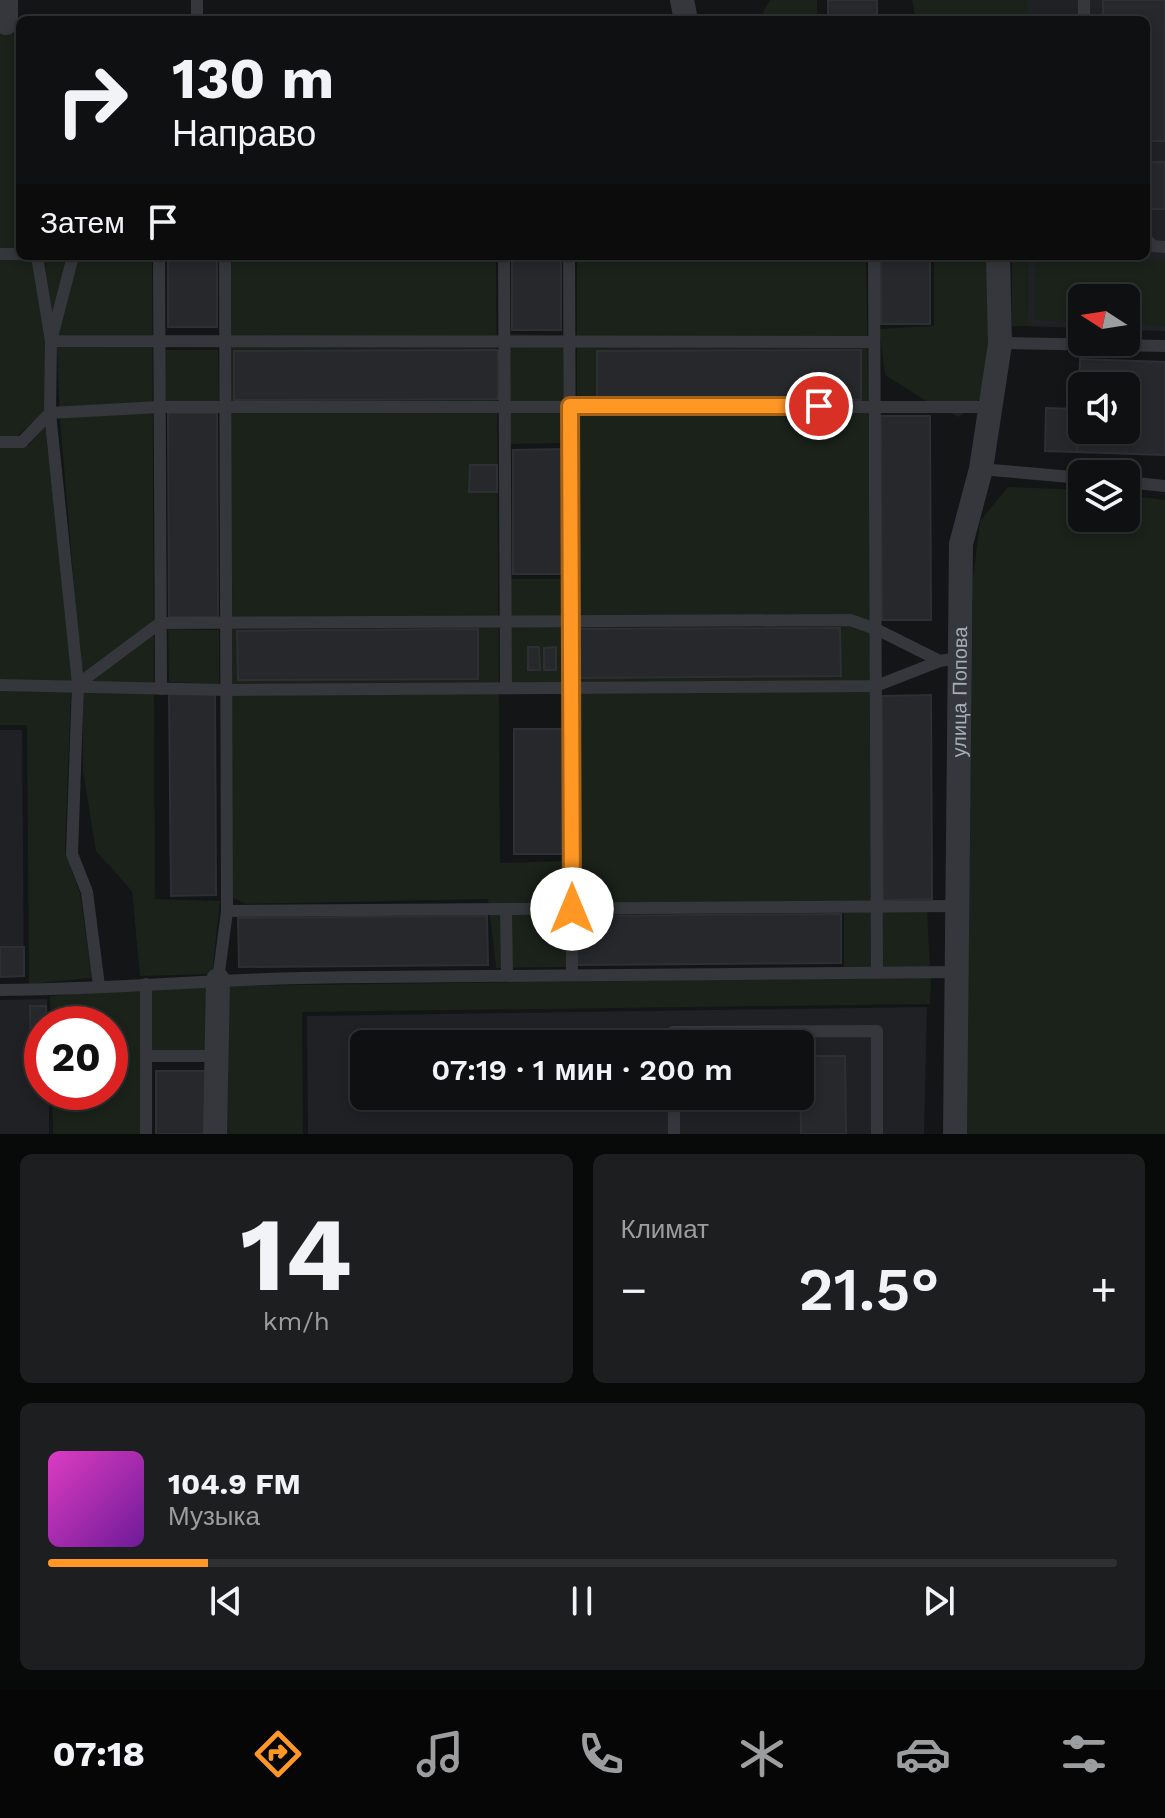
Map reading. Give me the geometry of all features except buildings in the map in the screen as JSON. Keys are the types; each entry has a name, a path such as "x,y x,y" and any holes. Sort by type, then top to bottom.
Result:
{"street":[{"name":"улица Попова","path":"955,1134 958,906 949,660 961,544 981,469 1000,344 998,260"},
{"path":"215,1134 218,980"}],"lane":[{"path":"38,260 51,341 50,413 78,684 72,854 87,892 99,986"},
{"path":"51,341 72,260"},
{"path":"159,260 161,689"},
{"path":"218,980 227,911 225,260"},
{"path":"504,260 506,688"},
{"path":"569,260 572,974"},
{"path":"874,260 877,973"},
{"path":"51,341 874,342"},
{"path":"1009,343 1165,346"},
{"path":"0,442 22,442 50,413 160,407 991,407"},
{"path":"981,469 1068,477"},
{"path":"1140,483 1165,486"},
{"path":"78,684 160,623 850,620 949,660"},
{"path":"0,685 78,684 226,690 876,686 949,660"},
{"path":"227,911 958,906"},
{"path":"506,909 507,974"},
{"path":"0,990 218,980 507,974 958,972"},
{"path":"146,984 146,1134"},
{"path":"814,1031 877,1031 877,1134"},
{"path":"146,1056 215,1056"},
{"path":"674,1110 674,1134"}],"shaded area":[{"path":"770,0 817,0 817,16 761,16"},
{"path":"912,0 1027,0 1027,16 915,16"},
{"path":"1027,0 1165,0 1165,331 1140,330 1140,284 1068,284 1068,327 1027,326 1028,260 1150,260 1150,16 1027,16"},
{"path":"0,28 16,28 16,260 34,260 46,342 46,411 16,437 0,437"},
{"path":"45,260 152,260 155,899 220,901 212,974 140,976 132,891 96,851 83,771 83,691 57,349"},
{"path":"231,260 496,260 500,863 566,861 566,967 496,968 488,899 246,904 233,898"},
{"path":"577,260 866,260 875,911 927,909 930,970 844,969 844,912 576,912"},
{"path":"934,260 994,260 986,393 959,417 885,375 879,329 934,326"},
{"path":"1012,260 1028,260 1027,326 1012,326"},
{"path":"1035,260 1165,261 1165,326 1140,325 1140,284 1068,284 1068,321 1035,320"},
{"path":"509,334 566,335 564,443 509,444"},
{"path":"165,350 218,350 219,402 165,401"},
{"path":"45,426 74,681 0,681 0,445 29,445"},
{"path":"1008,487 1068,489 1068,532 1140,532 1140,497 1165,500 1165,1134 966,1134 973,578 980,521"},
{"path":"511,579 564,579 565,682 512,683"},
{"path":"168,629 219,630 219,684 169,682"},
{"path":"0,690 71,690 65,852 80,893 92,978 29,984 27,725 0,725"},
{"path":"0,730 22,730 24,976 0,977"},
{"path":"931,977 930,1004 302,1012 303,1134 220,1134 221,986"},
{"path":"213,985 211,1052 150,1052 149,986"},
{"path":"140,989 140,1134 53,1134 52,1110 128,1110 128,1006 50,1006 50,996"},
{"path":"47,999 47,1006 24,1006 24,1110 49,1110 49,1134 0,1134 0,1000"},
{"path":"927,1007 924,1134 308,1134 307,1016"}],"route":[{"path":"572,909 570,406 819,406"}]}
